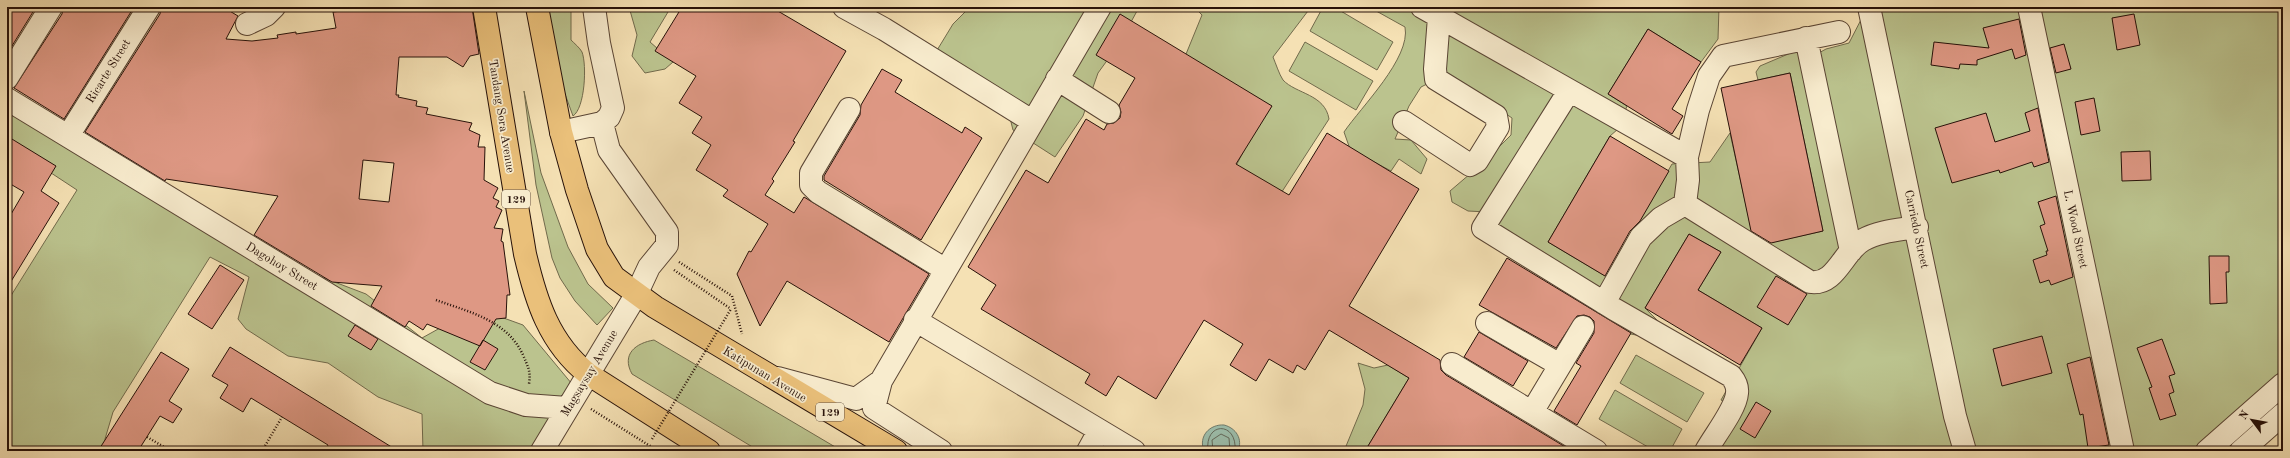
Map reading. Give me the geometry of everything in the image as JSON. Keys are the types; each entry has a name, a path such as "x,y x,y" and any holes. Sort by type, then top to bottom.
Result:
{"main road":[{"name":"Tandang Sora Avenue","path":"484,7 525,254 533,290 544,318 555,338 573,362 588,374"},
{"name":"129","path":"537,7 561,132 576,190 597,249 614,277 636,295"},
{"name":"Katipunan Avenue","path":"636,295 757,369 896,451"},
{"name":"129","path":"588,374 709,451"}],"street":[{"path":"7,78 51,7"},
{"name":"Ricarte Street","path":"68,136 149,7"},
{"path":"247,24 266,15 274,7"},
{"path":"561,132 602,123 609,117 613,108 599,43 594,7"},
{"path":"844,7 884,28 1032,121"},
{"path":"941,451 874,408 880,381 1100,7"},
{"name":"Carriedo Street","path":"1869,7 1917,227 1955,416 1965,451"},
{"name":"L. Wood Street","path":"2029,7 2123,451"},
{"path":"1430,12 1568,91 1688,157"},
{"path":"1404,122 1470,165 1477,161 1498,127 1496,116 1436,79 1430,12"},
{"path":"1685,204 1688,180 1688,157 1698,110 1709,76 1724,56 1839,32"},
{"path":"1806,38 1851,251"},
{"path":"1057,79 1109,112"},
{"path":"1568,91 1483,228 1604,303 1731,376 1736,383 1737,393 1735,402 1706,451"},
{"name":"Dagohoy Street","path":"7,99 490,393 526,405 571,403"},
{"path":"849,110 811,173 811,185 821,194 946,270"},
{"name":"Magsaysay Avenue","path":"542,451 636,295 649,267 667,245 667,232 609,150 602,123"},
{"path":"1685,204 1810,282 1818,283 1827,280 1851,251 1863,240 1886,232 1917,227"},
{"path":"1604,303 1641,237 1661,218 1685,204"},
{"path":"915,320 1134,451"},
{"path":"1487,322 1560,365"},
{"path":"1532,412 1583,327"},
{"path":"1452,364 1596,451"},
{"path":"757,369 856,399 880,381"},
{"path":"2207,451 2283,384"},
{"path":"2241,451 2283,414"},
{"path":"1088,451 1099,431"}],"path":[{"path":"675,260 732,296 757,369"},
{"path":"652,440 731,309 670,268"},
{"path":"436,300 484,317 502,328 518,345 531,372 526,405"},
{"path":"571,403 658,451"},
{"path":"262,451 282,417"},
{"path":"147,437 170,451"}],"green space":[{"path":"546,7 571,7 571,40 582,52 584,58 584,86 580,104 573,116 557,72"},
{"path":"629,7 671,7 650,42 673,62 665,69 645,73 632,56 637,35"},
{"path":"970,7 1143,7 1137,11 1119,44 1098,73 1083,116 1055,157 1013,130 1010,118 928,65 953,24"},
{"path":"1194,7 1311,7 1273,57 1283,80 1322,104 1329,119 1274,204 1230,178 1264,110 1184,59 1202,15"},
{"path":"1323,7 1334,7 1393,42 1377,70 1310,31"},
{"path":"1369,7 1719,7 1718,39 1701,62 1648,29 1608,94 1627,106 1618,129 1610,136 1548,242 1607,277 1672,164 1710,162 1730,133 1755,246 1823,231 1790,73 1758,80 1756,72 1760,66 1800,49 1817,54 1826,49 1849,43 1865,12 1863,7 2283,7 2283,372 2196,451 1717,451 1741,411 1721,400 1762,328 1698,290 1721,252 1689,234 1645,308 1659,322 1641,336 1595,327 1576,316 1586,298 1507,251 1487,212 1468,211 1452,202 1450,191 1484,162 1511,135 1512,118 1447,74 1421,87 1409,106 1395,139 1411,140 1427,159 1421,174 1399,159 1391,171 1350,149 1344,132 1393,67 1405,39 1405,27"},
{"path":"1305,42 1373,81 1356,110 1289,71"},
{"path":"524,91 541,173 568,247 588,284 613,308 597,325 575,301 560,278 552,258 536,185"},
{"path":"7,106 224,240 366,294 422,338 476,308 523,325 572,384 529,451 423,451 422,414 378,397 328,363 288,356 246,329 238,319 249,277 210,257 113,412 105,439 108,451 7,451 7,302 77,190 7,144"},
{"path":"654,340 842,451 759,451 632,374 628,361 629,355 641,344"},
{"path":"1636,355 1704,393 1687,422 1620,383"},
{"path":"1358,363 1374,368 1388,365 1409,378 1365,451 1344,451 1363,405 1365,389"},
{"path":"1615,390 1682,429 1670,451 1655,451 1599,419"}],"water":[{"path":"1219,425 1224,425 1235,431 1239,438 1240,442 1238,451 1204,451 1203,440 1206,432"}],"building":[{"path":"7,7 36,7 7,54"},
{"path":"63,7 134,7 64,119 14,88 62,14"},
{"path":"161,7 223,7 238,16 226,39 252,41 278,38 277,35 296,32 296,34 336,28 333,12 374,7 472,7 479,54 470,56 463,67 447,57 399,57 396,95 399,95 398,97 417,101 416,106 428,108 426,114 472,123 469,130 480,135 478,147 485,147 484,180 498,188 493,198 499,201 496,207 502,210 494,228 503,229 501,241 503,242 510,295 507,295 506,318 496,319 480,346 427,324 423,330 409,321 405,327 371,306 382,286 332,282 254,235 278,196 166,179 165,181 85,132 160,14","holes":["363,160 394,163 389,202 359,199"]},
{"path":"682,7 771,7 846,51 793,141 795,142 772,179 774,181 765,195 794,213 804,197 929,274 889,342 787,281 760,326 737,274 749,251 751,252 768,224 723,196 728,190 696,170 711,145 692,133 702,117 679,103 696,76 655,51"},
{"path":"1120,14 1272,106 1236,164 1289,195 1327,133 1419,189 1349,306 1440,360 1441,370 1446,375 1572,451 1365,451 1409,378 1329,330 1305,370 1297,365 1293,373 1269,359 1256,381 1230,365 1243,344 1204,320 1156,399 1118,376 1106,396 1085,383 1090,374 981,309 996,285 968,267 1026,170 1048,183 1086,119 1104,130 1107,124 1114,123 1120,118 1121,112 1119,105 1135,78 1096,55"},
{"path":"2134,14 2140,45 2117,50 2112,18"},
{"path":"2019,19 2026,55 2015,59 2012,49 1977,60 1977,65 1960,64 1959,69 1931,65 1934,42 1989,48 1983,28"},
{"path":"1648,29 1701,62 1672,109 1683,116 1672,134 1608,94"},
{"path":"2064,44 2071,69 2056,73 2050,48"},
{"path":"882,69 902,80 895,92 962,133 965,127 982,138 921,240 824,180 824,176 860,115 861,105"},
{"path":"1790,73 1823,231 1771,243 1751,231 1721,88"},
{"path":"2094,98 2100,131 2081,135 2075,102"},
{"path":"2038,108 2049,162 2034,167 2032,162 2000,173 1999,170 1952,183 1935,128 1986,113 1995,142 2030,131 2025,113"},
{"path":"7,136 56,166 41,191 59,203 7,288 7,221 24,192 7,182"},
{"path":"1610,136 1669,171 1640,221 1630,231 1605,276 1548,242"},
{"path":"2150,151 2151,180 2122,181 2121,152"},
{"path":"2056,196 2073,277 2051,285 2049,280 2040,283 2033,260 2047,255 2046,251 2048,251 2040,226 2045,224 2038,202"},
{"path":"1689,234 1721,252 1698,290 1762,328 1740,365 1645,308"},
{"path":"2209,256 2229,256 2229,272 2226,272 2227,303 2210,304"},
{"path":"1507,258 1631,333 1577,425 1554,411 1581,366 1576,363 1594,333 1594,321 1590,317 1584,315 1577,316 1556,348 1479,305"},
{"path":"220,265 244,280 212,329 188,314"},
{"path":"1776,276 1807,294 1788,325 1757,307"},
{"path":"355,325 378,339 371,350 348,336"},
{"path":"1479,332 1528,361 1513,386 1464,357"},
{"path":"2042,336 2052,373 2002,386 1993,349"},
{"path":"2162,339 2175,374 2169,376 2174,392 2169,394 2176,415 2160,420 2149,388 2152,387 2137,348"},
{"path":"483,340 498,349 485,370 470,362"},
{"path":"230,347 398,451 325,451 328,445 251,398 243,412 220,398 228,385 212,376"},
{"path":"161,352 189,369 169,401 182,409 173,423 160,416 138,451 98,451"},
{"path":"2090,357 2109,445 2088,448 2083,414 2080,415 2067,364"},
{"path":"1756,402 1771,411 1755,438 1740,429"}]}
